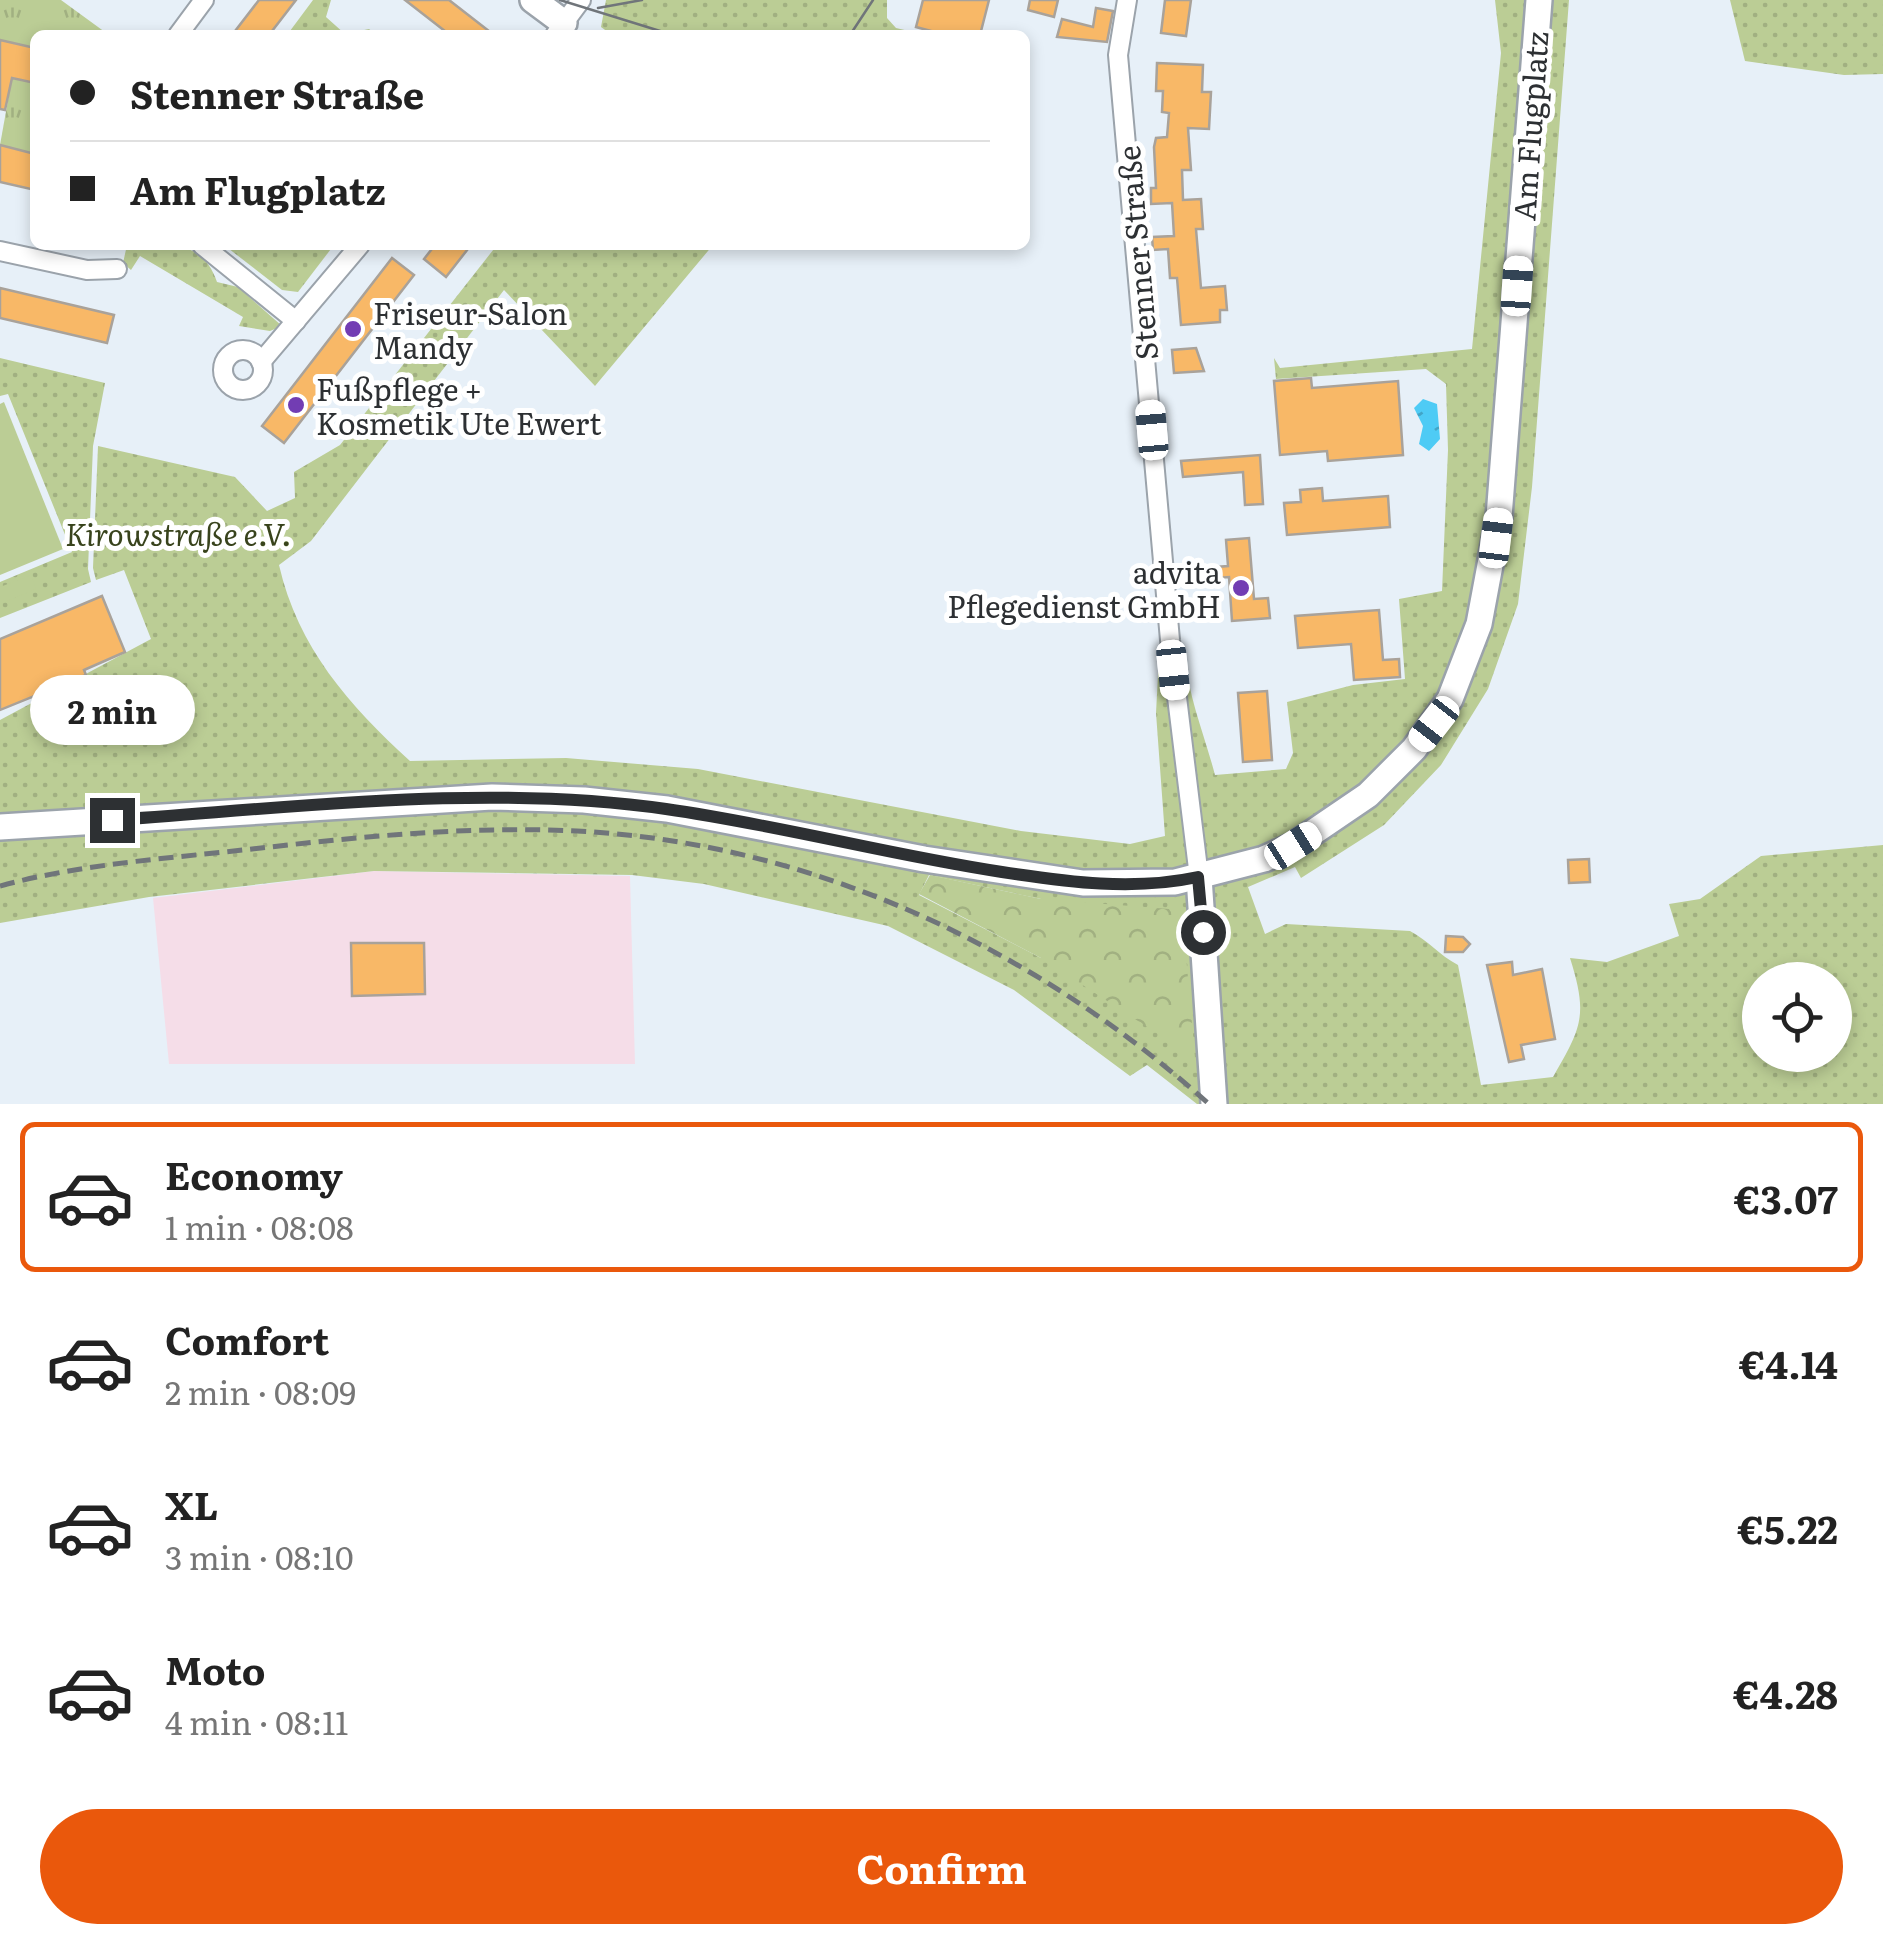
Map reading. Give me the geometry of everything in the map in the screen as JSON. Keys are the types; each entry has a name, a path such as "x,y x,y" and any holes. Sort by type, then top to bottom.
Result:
{"main road":[{"path":"532,0 565,30"},
{"name":"Am Flugplatz","path":"0,828 492,797 584,800 667,809 924,859 1083,884 1154,884 1198,877 1264,860 1293,846 1392,775 1434,724 1472,648 1486,599 1499,517 1539,0"},
{"name":"Stenner Straße","path":"1198,877 1214,1104"}],"street":[{"path":"182,30 204,0"},
{"path":"566,30 581,0"},
{"name":"Stenner Straße","path":"1127,0 1118,55 1170,640 1198,877"},
{"path":"0,250 86,270 117,269"},
{"path":"208,250 296,321"},
{"path":"260,362 356,250"}],"shaded area":[{"path":"374,871 630,876 635,1064 169,1064 153,898"}],"green space":[{"path":"0,0 61,0 102,30 30,30 30,47 0,40"},
{"path":"313,0 331,0 326,17 341,30 291,30"},
{"path":"606,0 887,0 887,18 896,28 905,30 605,30 601,27"},
{"name":"Kirowstraße e.V.","path":"1495,0 1569,0 1532,487 1518,604 1488,689 1441,765 1384,825 1301,878 1295,867 1248,887 1265,934 1286,924 1410,931 1458,965 1481,1085 1553,1077 1579,1020 1579,994 1570,958 1607,962 1679,936 1669,904 1700,899 1761,856 1883,845 1883,1104 1197,1104 1147,1065 1130,1076 1014,990 888,926 704,884 632,875 374,871 149,897 0,923 0,720 151,639 124,570 96,580 93,568 98,446 235,477 267,511 295,498 294,472 340,445 493,250 709,250 595,386 504,290 311,541 279,565 299,623 329,673 366,718 410,761 566,758 698,769 1021,831 1130,844 1165,836 1156,713 1159,656 1185,654 1193,700 1215,775 1286,769 1293,753 1287,702 1353,685 1405,679 1399,599 1442,591 1448,450 1446,384 1426,369 1276,379 1274,358 1280,368 1472,349 1501,53","holes":["929,875 1041,899 1041,958 919,895"]},
{"path":"1730,0 1883,0 1883,74 1844,75 1745,61"},
{"path":"12,78 30,82 30,153 0,145"},
{"path":"126,250 192,251 202,258 217,282 238,287 282,326 270,331 239,326 243,317 140,256 131,270 123,263"},
{"path":"230,250 330,250 298,292 282,290"},
{"path":"0,358 105,383 93,446 88,569 91,582 0,618 0,582 72,552 8,394 0,396"},
{"path":"4,402 63,549 0,575 0,404"},
{"path":"31,575 36,589 0,604 0,587"},
{"path":"930,875 1041,899 1182,910 1195,1058 1041,958 919,894"}],"water":[{"path":"1423,399 1437,404 1440,439 1429,451 1419,444 1423,426 1414,408"}],"building":[{"path":"259,0 296,0 273,30 236,30"},
{"path":"405,0 449,0 488,30 444,30"},
{"path":"923,0 989,0 981,30 916,27"},
{"path":"1030,0 1058,0 1054,17 1028,10"},
{"path":"1165,0 1191,0 1186,36 1161,33"},
{"path":"1096,8 1113,11 1107,42 1057,37 1062,19 1093,27"},
{"path":"0,40 30,47 30,82 12,78 5,110 0,109"},
{"path":"1157,63 1203,65 1202,92 1211,92 1209,129 1188,128 1191,170 1182,170 1183,200 1201,199 1203,229 1196,229 1201,288 1225,286 1227,310 1220,310 1220,322 1181,325 1177,278 1170,278 1168,249 1153,250 1152,237 1174,236 1172,203 1151,204 1151,188 1156,188 1154,147 1156,138 1167,137 1169,113 1162,112 1163,91 1156,91"},
{"path":"0,145 30,153 30,189 0,182"},
{"path":"431,250 467,250 446,277 424,259"},
{"path":"392,258 414,275 284,443 262,426"},
{"path":"0,288 114,315 107,343 0,318"},
{"path":"1196,348 1204,371 1174,373 1172,350"},
{"path":"1311,378 1312,388 1398,381 1403,455 1328,461 1327,451 1280,455 1274,381"},
{"path":"1260,455 1263,504 1245,505 1243,472 1183,477 1181,461"},
{"path":"1322,488 1323,501 1388,496 1390,527 1287,535 1284,503 1301,502 1300,490"},
{"name":"advita Pflegedienst GmbH","path":"1249,538 1254,599 1268,598 1270,618 1232,621 1229,577 1203,579 1202,568 1228,566 1226,540"},
{"path":"102,596 125,652 84,670 86,675 0,710 0,639"},
{"path":"1379,610 1383,660 1399,659 1400,677 1354,680 1351,644 1298,648 1295,616"},
{"path":"1267,691 1272,760 1243,762 1238,693"},
{"path":"1589,859 1590,882 1569,883 1568,860"},
{"path":"1446,936 1463,937 1470,944 1463,952 1445,952"},
{"path":"351,943 424,943 425,994 352,996"},
{"path":"1512,962 1513,975 1542,969 1555,1039 1521,1045 1524,1059 1509,1062 1487,965"}],"tram line":[{"path":"560,0 657,30"},
{"path":"598,8 642,0"},
{"path":"853,30 873,0"}],"railway":[{"path":"0,886 130,862 419,833 577,831 665,840 751,857 835,882 916,914 995,952 1070,997 1142,1048 1209,1104"}],"place":[{"name":"Friseur-Salon Mandy","path":"353,329"},
{"name":"Fußpflege + Kosmetik Ute Ewert","path":"296,405"},
{"name":"advita Pflegedienst GmbH","path":"1241,588"}],"route":[{"path":"112,820 492,797 584,800 667,809 924,859 1083,884 1154,884 1198,877 1203,932"}]}
